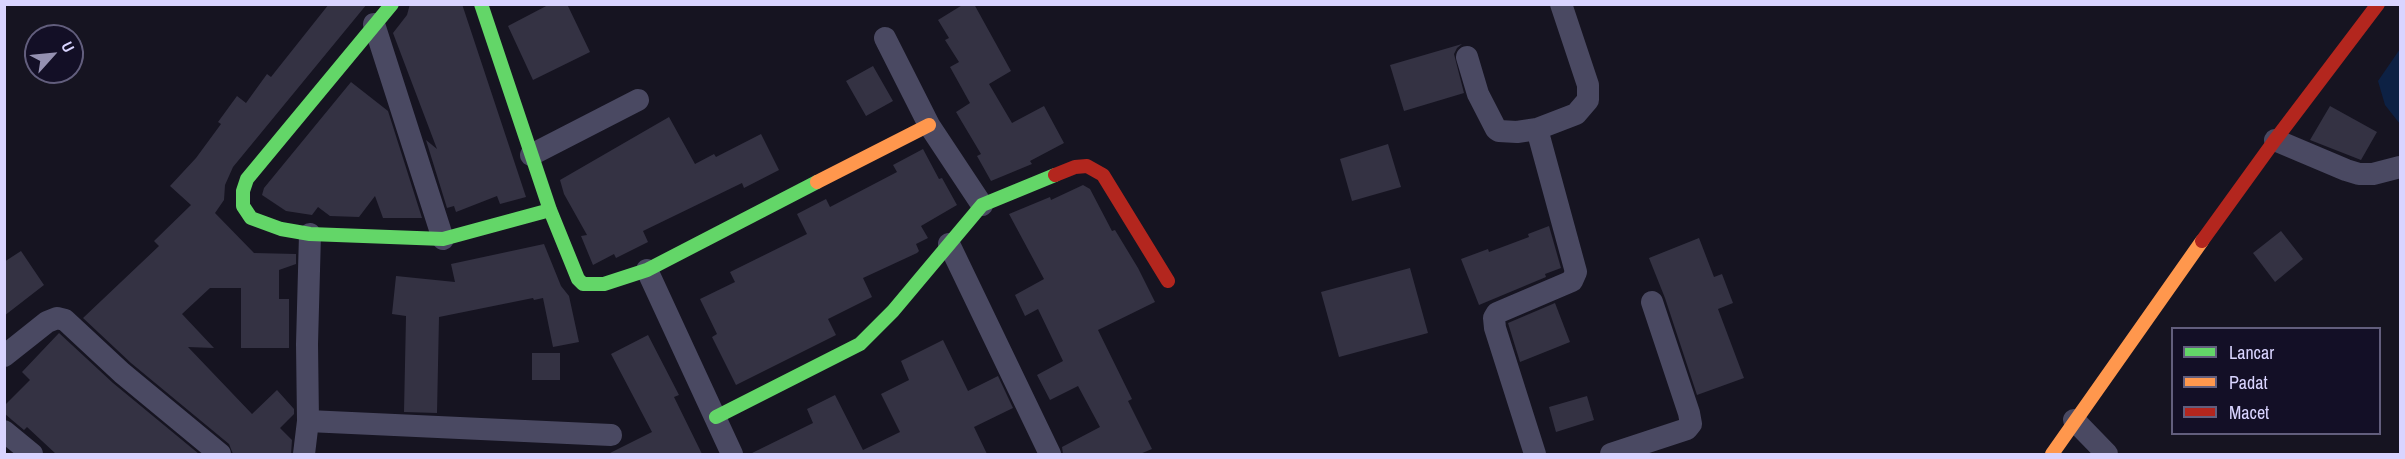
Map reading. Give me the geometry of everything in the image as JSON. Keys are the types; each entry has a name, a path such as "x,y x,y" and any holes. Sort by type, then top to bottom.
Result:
{"street":[{"path":"392,4 247,179 243,191 243,206 251,218 267,225 310,234 443,239 550,210"},
{"path":"481,4 550,210 578,279 584,284 604,284 647,270 929,125"},
{"path":"1467,57 1478,94 1496,129 1517,132 1537,129 1576,114 1588,100 1588,85 1561,4"},
{"path":"2052,454 2275,140 2378,4"},
{"path":"374,24 443,239"},
{"path":"885,38 929,125 982,205"},
{"path":"531,154 638,100"},
{"path":"1535,454 1495,328 1494,318 1497,313 1572,281 1576,272 1537,129"},
{"path":"2275,140 2360,174 2373,174 2400,167"},
{"path":"716,417 860,344 893,311 982,205 1062,171 1087,166 1103,175 1168,280"},
{"path":"304,454 308,421 307,344 310,234"},
{"path":"949,244 1044,452"},
{"path":"647,270 732,454"},
{"path":"1611,454 1687,429 1691,424 1652,302"},
{"path":"4,356 47,322 57,318 65,320 122,373 219,454"},
{"path":"2074,420 2107,454"},
{"path":"308,421 611,435"},
{"path":"4,431 32,454"}],"water":[{"path":"2400,49 2400,124 2385,105 2378,81"}],"building":[{"path":"329,4 367,4 233,167 225,185 224,200 215,213 254,253 296,254 296,264 279,270 279,299 289,299 289,348 241,348 241,288 210,288 182,314 214,348 188,347 252,414 277,390 294,409 294,414 280,428 292,440 291,454 233,454 229,444 131,363 83,318 159,246 154,241 191,205 170,186 196,158 221,124 218,122 237,96 246,103 267,74 271,77"},
{"path":"410,4 462,4 526,197 500,204 497,196 456,212 454,206 447,208 426,140 437,149 393,33 407,15"},
{"path":"550,4 567,4 590,52 533,80 508,26"},
{"path":"964,4 974,4 1011,71 989,84 1012,123 1044,106 1064,143 1030,161 1032,164 991,181 977,156 981,154 956,112 970,103 950,67 959,62 945,40 949,38 938,20"},
{"path":"1462,44 1454,54 1464,93 1404,111 1390,65"},
{"path":"873,66 893,101 866,116 846,81"},
{"path":"351,82 388,111 422,218 383,218 375,196 359,217 330,216 318,207 312,215 286,211 262,195 264,188"},
{"path":"2330,106 2377,132 2361,160 2310,140"},
{"path":"669,117 695,164 714,154 716,157 761,134 779,170 744,188 742,183 643,231 648,242 616,258 614,254 593,265 581,236 587,235 564,194 560,180"},
{"path":"1388,144 1401,187 1352,201 1340,159"},
{"path":"923,149 939,179 942,178 957,205 921,226 928,238 916,244 919,251 917,253 863,278 872,297 828,319 836,335 736,385 712,337 717,334 700,299 735,282 730,272 807,234 797,214 826,199 830,207 897,172 893,165"},
{"path":"1083,185 1090,189 1112,231 1115,230 1138,268 1155,302 1098,330 1132,399 1128,401 1152,449 1140,454 1063,454 1062,447 1100,427 1078,386 1050,400 1037,375 1063,361 1038,309 1025,316 1015,295 1044,279 1009,214 1050,197 1051,200"},
{"path":"1549,226 1561,268 1545,274 1546,277 1479,305 1461,259 1488,249 1489,252 1529,237 1528,234"},
{"path":"2281,231 2303,259 2275,282 2253,253"},
{"path":"1699,238 1714,277 1722,274 1733,303 1718,309 1744,378 1697,395 1665,298 1649,258"},
{"path":"544,244 561,286 569,296 579,342 553,347 543,298 439,317 437,413 404,412 406,316 392,314 396,276 455,282 451,264"},
{"path":"21,251 44,285 4,316 4,262"},
{"path":"1410,268 1428,333 1339,357 1321,292"},
{"path":"1555,303 1570,342 1520,362 1508,323"},
{"path":"59,333 113,383 199,454 56,454 27,427 24,430 12,420 4,413 4,406 30,380 22,372"},
{"path":"648,335 679,395 674,397 702,454 608,454 652,432 611,354"},
{"path":"943,340 968,391 998,376 1013,408 974,427 987,454 750,454 813,423 807,409 835,395 863,450 900,432 881,394 909,380 901,361"},
{"path":"532,353 560,353 560,380 532,380"},
{"path":"1587,396 1594,420 1556,432 1549,407"}],"traffic: fast":[{"path":"392,4 247,179 243,191 243,206 251,218 281,229 310,234 443,239 550,210"},
{"path":"481,4 550,210 578,279 583,284 604,284 647,270 817,182"},
{"path":"716,417 860,344 893,311 982,205 1055,175"}],"traffic: slow":[{"path":"817,182 929,125"},
{"path":"2052,454 2202,241"}],"traffic: jam":[{"path":"2202,241 2378,4"},
{"path":"1055,175 1075,167 1087,166 1103,175 1168,281"}]}
